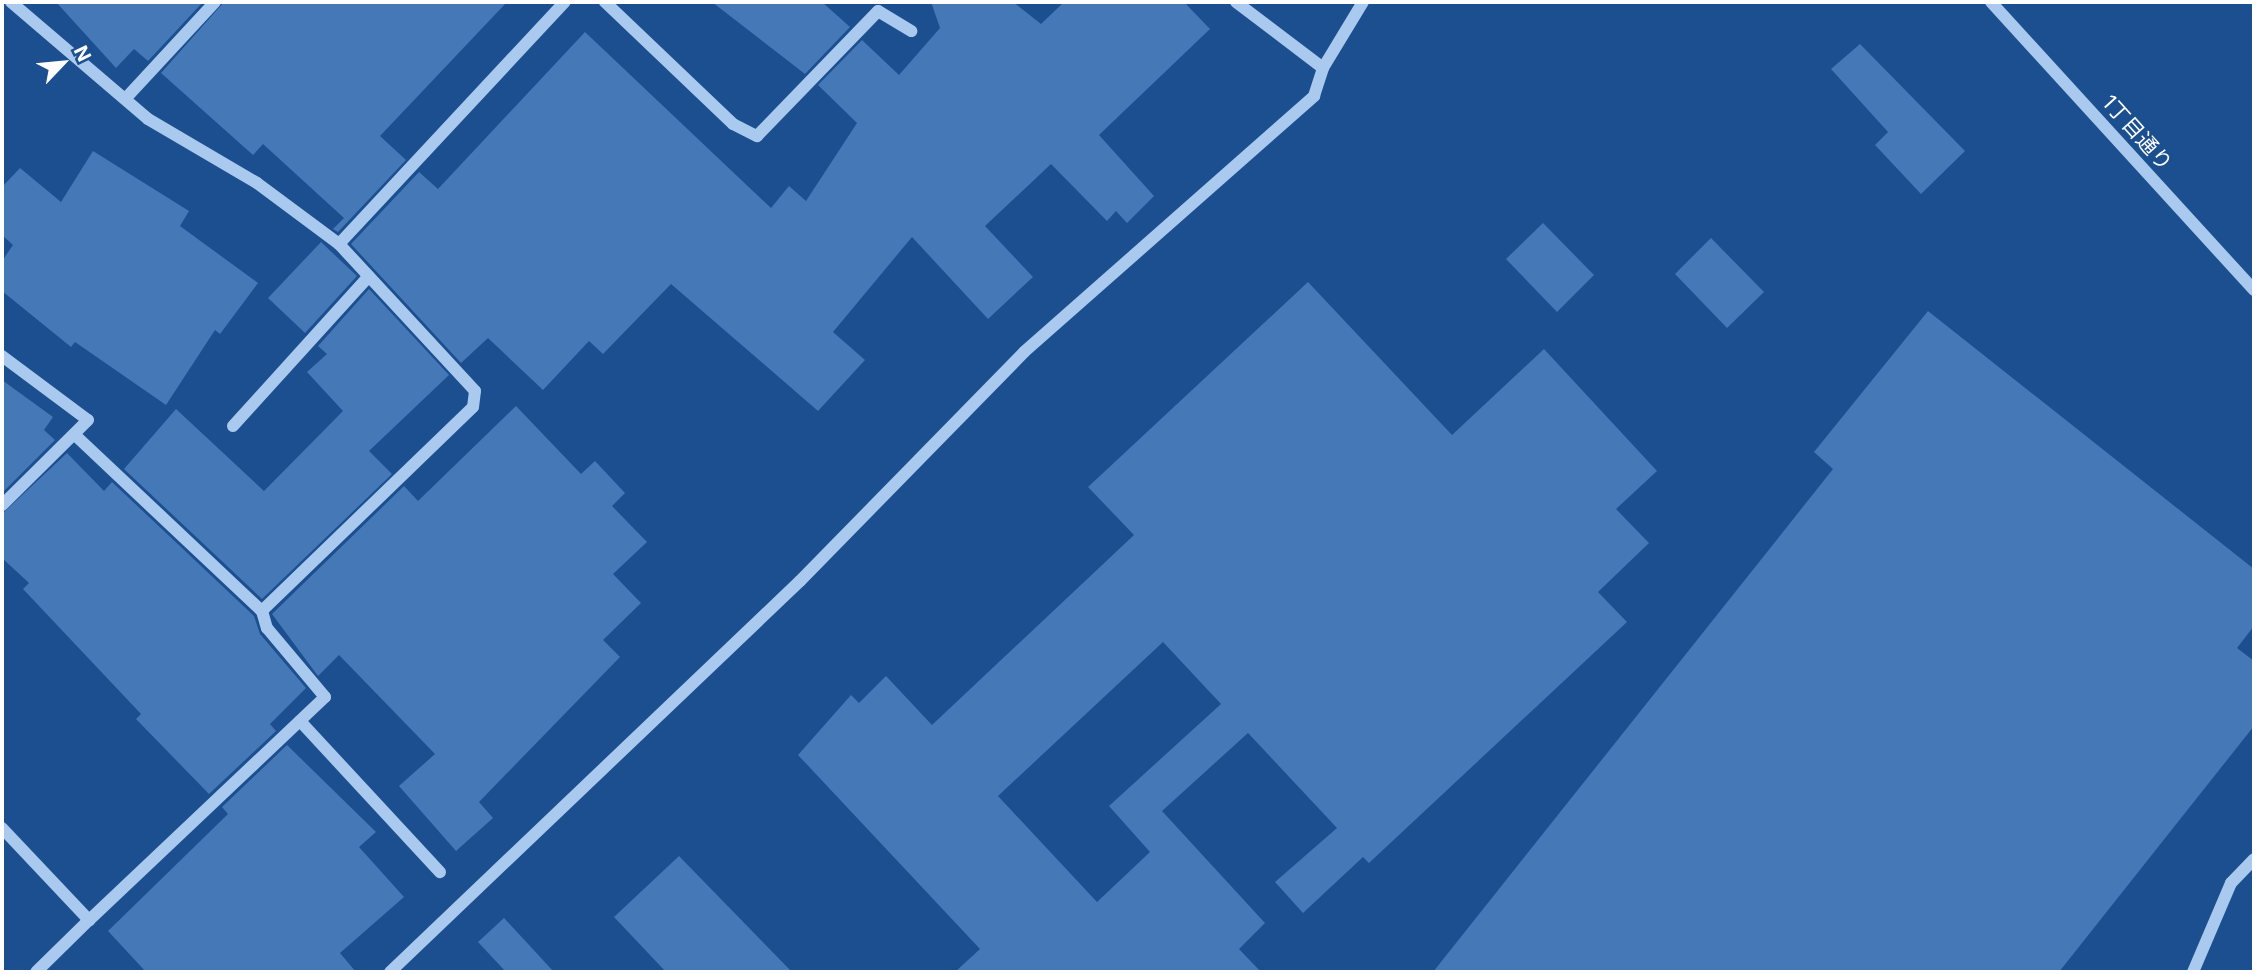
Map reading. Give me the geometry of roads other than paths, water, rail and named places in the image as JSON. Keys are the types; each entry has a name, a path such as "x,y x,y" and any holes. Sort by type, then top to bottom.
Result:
{"street":[{"path":"11,2 148,119 257,183 339,244 475,391 473,407 262,611"},
{"path":"126,98 215,2"},
{"path":"339,244 565,2"},
{"path":"605,2 733,124 757,136 878,11"},
{"path":"867,2 911,32"},
{"path":"1236,2 1323,68"},
{"path":"390,972 800,580 1024,352 1314,96 1323,68 1363,2"},
{"name":"1丁目通り","path":"1991,2 2254,290"},
{"path":"233,426 369,276"},
{"path":"2,356 88,420 76,436 2,505"},
{"path":"36,972 325,697 324,689 267,628 262,611 76,436"},
{"path":"300,722 440,872"},
{"path":"2,828 89,920"},
{"path":"2193,972 2231,883 2254,859"}]}
